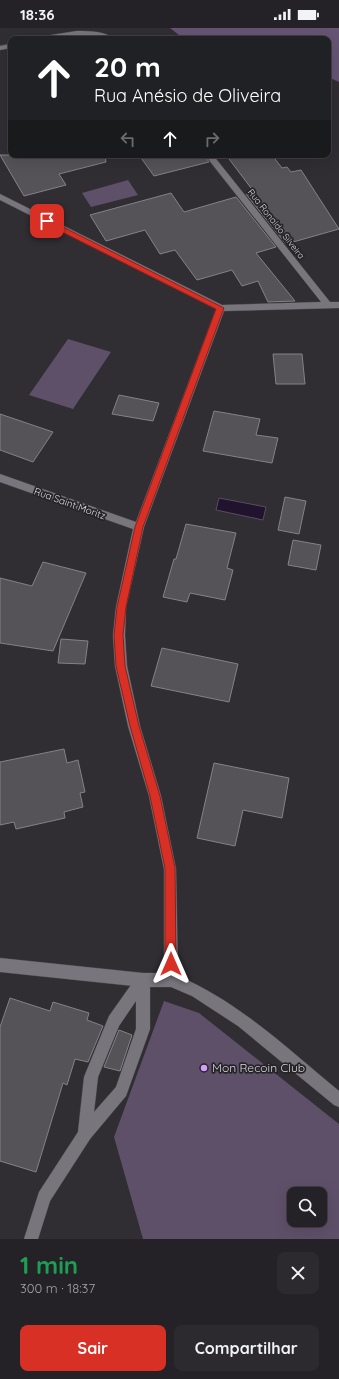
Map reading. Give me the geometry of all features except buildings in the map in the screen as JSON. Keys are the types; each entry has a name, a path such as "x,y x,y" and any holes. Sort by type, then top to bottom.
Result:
{"street":[{"path":"55,36 73,32 93,33 102,36"},
{"name":"Rua Ronaldo Silveira","path":"211,158 327,304"},
{"path":"0,197 220,308 327,304 339,305"},
{"path":"171,980 170,868 155,796 134,726 120,666 118,635 121,607 139,527 220,308"},
{"name":"Rua Saint Moritz","path":"0,478 139,527"},
{"path":"0,965 143,980 171,980 197,991 244,1021 339,1100"},
{"path":"85,1134 91,1077 114,1021 143,980"},
{"path":"31,1239 44,1197 85,1134 120,1091 143,1029 143,980"}],"shaded area":[{"path":"170,28 339,28 339,82 331,78 331,36 180,36"},
{"path":"128,180 138,195 91,207 82,193"},
{"path":"68,339 111,352 73,409 29,395"},
{"path":"219,498 266,507 263,520 216,510"},
{"name":"Mon Recoin Club","path":"164,1001 199,1013 339,1124 339,1239 143,1239 114,1137"}],"place":[{"name":"Mon Recoin Club","path":"204,1068"}],"route":[{"path":"47,221 220,308 139,527 121,607 118,635 120,666 134,726 155,796 170,868 171,964"}]}
